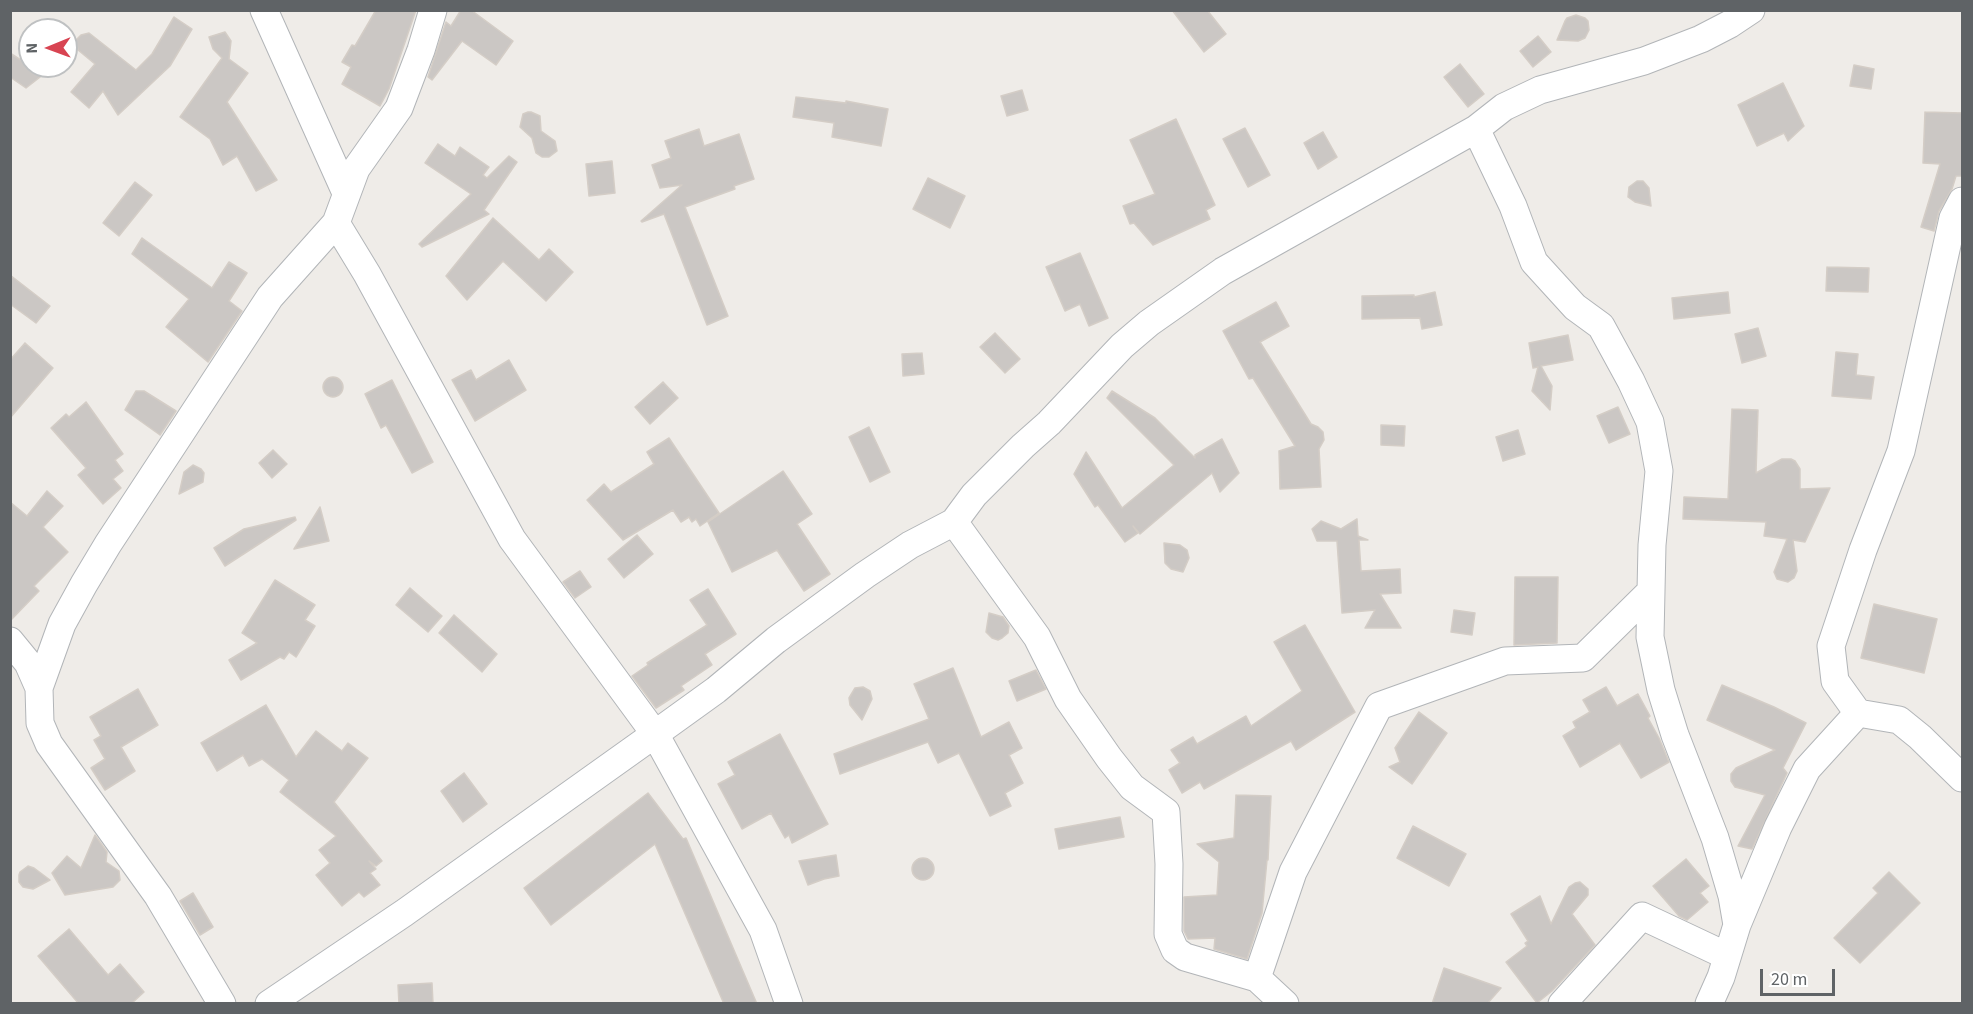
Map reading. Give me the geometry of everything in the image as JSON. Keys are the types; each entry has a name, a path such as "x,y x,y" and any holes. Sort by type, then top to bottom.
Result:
{"street":[{"path":"264,10 346,193"},
{"path":"222,1004 158,896 50,744 40,723 39,688 62,624 108,544 270,297 336,223 356,170 399,108 433,10"},
{"path":"269,1004 404,913 655,734 716,690 776,640 865,575 909,545 954,522 974,495 1049,423 1122,346 1149,323 1223,271 1476,129 1504,107 1540,90 1634,64 1701,39 1731,24 1751,10"},
{"path":"1476,129 1513,206 1534,262 1575,307 1601,327 1631,381 1650,422 1659,471 1650,592 1650,637 1661,690 1715,838 1732,896 1737,925"},
{"path":"1962,201 1953,218 1901,451 1856,570 1831,646 1835,681 1858,713 1899,720 1962,778"},
{"path":"336,223 367,274 512,539 655,734 763,930 789,1004"},
{"path":"954,522 1037,637 1068,699 1109,758 1132,787 1166,812 1169,864 1168,934 1174,950 1185,957 1257,978 1285,1004"},
{"path":"1257,978 1293,872 1379,706 1505,661 1583,658 1650,592"},
{"path":"10,641 28,663 39,688"},
{"path":"1708,1004 1721,977 1737,925 1778,827 1807,769 1858,713"},
{"path":"1562,1004 1642,916 1728,956"}],"building":[{"path":"376,10 416,10 389,89 380,106 342,84 351,67 342,62 352,45 355,46"},
{"path":"461,10 471,10 513,41 496,65 462,41 432,80 428,77 446,22 451,26"},
{"path":"1172,10 1207,10 1226,34 1204,52"},
{"path":"1576,15 1588,21 1589,30 1585,38 1578,41 1557,40 1567,18"},
{"path":"174,17 192,29 170,66 118,115 103,91 89,108 71,92 95,64 78,50 78,38 81,35 89,33 136,70 152,54"},
{"path":"225,32 231,41 229,59 248,73 227,102 277,180 256,191 237,156 223,165 210,139 180,117 222,58 213,49 209,37"},
{"path":"1538,36 1551,52 1533,67 1520,51"},
{"path":"10,53 18,58 18,78 39,78 26,88 10,77"},
{"path":"1460,64 1484,94 1468,107 1444,77"},
{"path":"1854,65 1874,69 1871,89 1850,86"},
{"path":"1783,83 1804,126 1788,141 1784,133 1757,146 1738,105"},
{"path":"1022,90 1028,110 1007,116 1001,96"},
{"path":"796,97 846,103 846,101 888,109 881,146 832,137 834,123 793,117"},
{"path":"528,112 540,116 541,131 555,141 557,151 549,157 542,157 536,153 532,138 520,127 523,114"},
{"path":"1925,112 1962,113 1962,176 1956,176 1952,189 1939,211 1934,231 1921,227 1940,164 1923,163"},
{"path":"1176,119 1215,205 1206,210 1210,219 1153,245 1134,223 1130,224 1123,206 1155,194 1130,140"},
{"path":"1245,128 1270,175 1248,187 1223,139"},
{"path":"699,129 704,146 739,134 754,179 734,186 735,189 685,207 728,316 707,325 664,214 641,221 682,185 660,188 652,165 671,158 665,141"},
{"path":"1323,132 1337,157 1318,169 1304,143"},
{"path":"438,144 455,156 460,147 489,167 483,175 487,178 509,156 517,162 484,210 489,214 422,247 419,244 471,194 425,163"},
{"path":"612,161 615,193 589,196 586,164"},
{"path":"928,178 965,196 950,228 913,209"},
{"path":"1637,181 1643,181 1649,188 1651,206 1635,202 1628,197 1629,187"},
{"path":"135,182 152,195 119,236 103,223"},
{"path":"493,218 539,260 549,249 573,272 546,301 503,261 467,300 446,276"},
{"path":"142,238 212,288 229,262 247,273 229,301 242,311 208,362 166,327 189,299 132,254"},
{"path":"1080,253 1108,318 1089,326 1080,304 1065,311 1046,267"},
{"path":"1827,267 1869,268 1868,292 1826,291"},
{"path":"10,275 50,306 36,323 10,304"},
{"path":"1435,292 1442,325 1422,329 1420,318 1362,319 1362,296 1414,295 1414,297"},
{"path":"1728,292 1730,313 1674,319 1672,298"},
{"path":"1276,302 1289,326 1260,342 1311,424 1323,432 1324,440 1319,449 1321,487 1280,489 1279,451 1295,446 1253,378 1249,379 1223,331"},
{"path":"1758,328 1766,356 1742,363 1735,334"},
{"path":"995,333 1020,359 1005,373 980,347"},
{"path":"1568,335 1573,360 1541,366 1552,386 1550,410 1532,391 1538,367 1533,368 1529,343"},
{"path":"25,343 53,368 10,418 10,360"},
{"path":"1836,352 1858,354 1856,375 1874,377 1871,399 1832,396"},
{"path":"922,353 924,374 903,376 902,354"},
{"path":"509,360 526,390 475,421 452,380 471,370 476,380"},
{"path":"329,377 337,377 343,383 343,391 337,397 329,397 323,391 323,383"},
{"path":"392,380 433,462 412,473 386,425 381,428 365,394"},
{"path":"663,382 678,398 650,424 635,407"},
{"path":"136,391 144,391 176,411 160,435 125,410"},
{"path":"1112,391 1155,418 1195,458 1195,455 1222,439 1239,473 1220,492 1212,473 1140,534 1133,526 1138,533 1125,542 1098,505 1095,507 1074,474 1086,452 1122,508 1174,465 1107,398"},
{"path":"86,402 123,454 115,460 123,471 113,479 121,488 103,504 78,475 86,468 51,428 66,414 69,417"},
{"path":"1618,407 1630,434 1609,443 1597,416"},
{"path":"1732,409 1758,410 1756,473 1782,459 1791,459 1800,469 1800,489 1830,488 1805,542 1793,540 1797,571 1794,578 1788,582 1777,579 1774,572 1787,539 1764,536 1766,522 1683,519 1684,497 1728,499"},
{"path":"1381,425 1405,426 1404,446 1381,445"},
{"path":"869,427 890,472 870,482 849,437"},
{"path":"1518,430 1525,454 1503,461 1496,437"},
{"path":"669,438 719,513 700,526 696,519 692,522 689,517 681,522 673,510 623,540 587,500 604,484 611,492 654,464 647,452"},
{"path":"273,450 287,464 272,478 259,463"},
{"path":"193,465 204,473 203,482 179,494 184,472"},
{"path":"783,471 812,514 797,524 830,574 804,591 777,550 732,572 708,522"},
{"path":"47,491 63,506 43,527 68,552 34,586 39,591 10,621 10,502 27,516"},
{"path":"320,507 329,541 294,549"},
{"path":"295,517 296,520 225,566 214,548 244,529"},
{"path":"1357,519 1358,536 1368,540 1359,540 1361,571 1400,569 1401,593 1380,594 1401,628 1365,628 1375,610 1342,613 1337,541 1317,541 1312,529 1321,521 1341,529"},
{"path":"637,535 653,554 624,578 608,559"},
{"path":"1164,543 1180,545 1187,550 1189,558 1183,572 1171,569 1165,563"},
{"path":"580,571 591,587 575,598 563,582"},
{"path":"1515,577 1558,577 1557,643 1514,645"},
{"path":"275,580 315,605 305,620 315,626 296,657 289,652 284,659 280,657 241,680 229,660 257,643 242,633"},
{"path":"410,588 442,616 428,632 396,605"},
{"path":"708,589 736,634 705,654 712,665 681,686 684,690 656,708 632,676 648,665 647,663 707,625 690,600"},
{"path":"1874,604 1937,619 1924,673 1861,658"},
{"path":"1454,610 1475,613 1472,635 1451,632"},
{"path":"989,613 1003,617 1009,626 1008,633 998,640 986,632"},
{"path":"454,615 497,654 482,672 439,633"},
{"path":"1305,625 1355,712 1296,750 1291,741 1204,789 1200,782 1182,793 1169,770 1180,763 1171,750 1193,737 1197,744 1246,716 1251,726 1302,691 1274,642"},
{"path":"953,668 981,737 1009,722 1022,748 1009,755 1023,783 1005,793 1011,806 990,816 959,753 938,763 928,742 840,774 834,754 929,719 914,684"},
{"path":"1036,670 1046,689 1017,701 1009,681"},
{"path":"1722,685 1806,723 1783,768 1787,773 1752,849 1738,846 1765,795 1735,787 1731,781 1731,774 1736,768 1775,750 1707,720"},
{"path":"863,687 870,691 872,699 862,720 850,705 849,698 855,688"},
{"path":"1606,687 1617,706 1638,694 1669,762 1641,778 1620,743 1580,767 1563,736 1576,728 1573,722 1590,712 1583,700"},
{"path":"138,689 158,725 121,747 135,771 105,790 91,768 105,759 94,740 101,736 90,717"},
{"path":"266,705 296,757 316,731 342,751 348,743 368,758 334,802 382,861 376,866 369,861 376,869 370,873 380,885 364,897 359,892 342,906 316,875 330,863 319,850 336,836 280,792 289,780 262,759 249,766 243,755 217,771 201,743"},
{"path":"1419,712 1447,733 1412,784 1389,767 1400,762 1395,748"},
{"path":"780,734 828,824 792,843 789,835 785,838 771,813 742,829 718,784 735,775 728,762"},
{"path":"464,773 487,804 463,822 441,791"},
{"path":"648,793 683,839 686,838 757,1004 724,1004 655,844 551,925 524,888"},
{"path":"1236,795 1271,796 1268,860 1262,913 1247,959 1214,949 1215,938 1188,939 1184,931 1184,897 1217,895 1219,862 1197,844 1234,838"},
{"path":"1120,817 1124,837 1059,849 1055,829"},
{"path":"1413,826 1466,854 1449,886 1397,858"},
{"path":"95,835 107,852 106,862 119,871 120,880 113,887 65,895 52,873 67,856 81,868"},
{"path":"836,855 839,876 808,885 799,861"},
{"path":"919,858 927,858 934,865 934,873 927,880 919,880 912,873 912,865"},
{"path":"1686,859 1709,886 1700,893 1708,902 1687,920 1679,916 1653,886"},
{"path":"28,866 50,880 33,889 23,887 19,882 19,875"},
{"path":"1889,872 1920,903 1860,963 1834,938 1878,893 1873,888"},
{"path":"1580,882 1588,889 1588,895 1572,914 1595,945 1552,991 1537,1003 1506,962 1527,946 1525,943 1528,941 1511,914 1540,896 1551,924 1569,887"},
{"path":"193,893 213,927 200,935 180,901"},
{"path":"69,929 108,975 120,964 144,992 131,1004 79,1004 38,956"},
{"path":"1444,968 1501,988 1487,1004 1432,1004"},
{"path":"432,983 433,1004 399,1004 398,985"}]}
